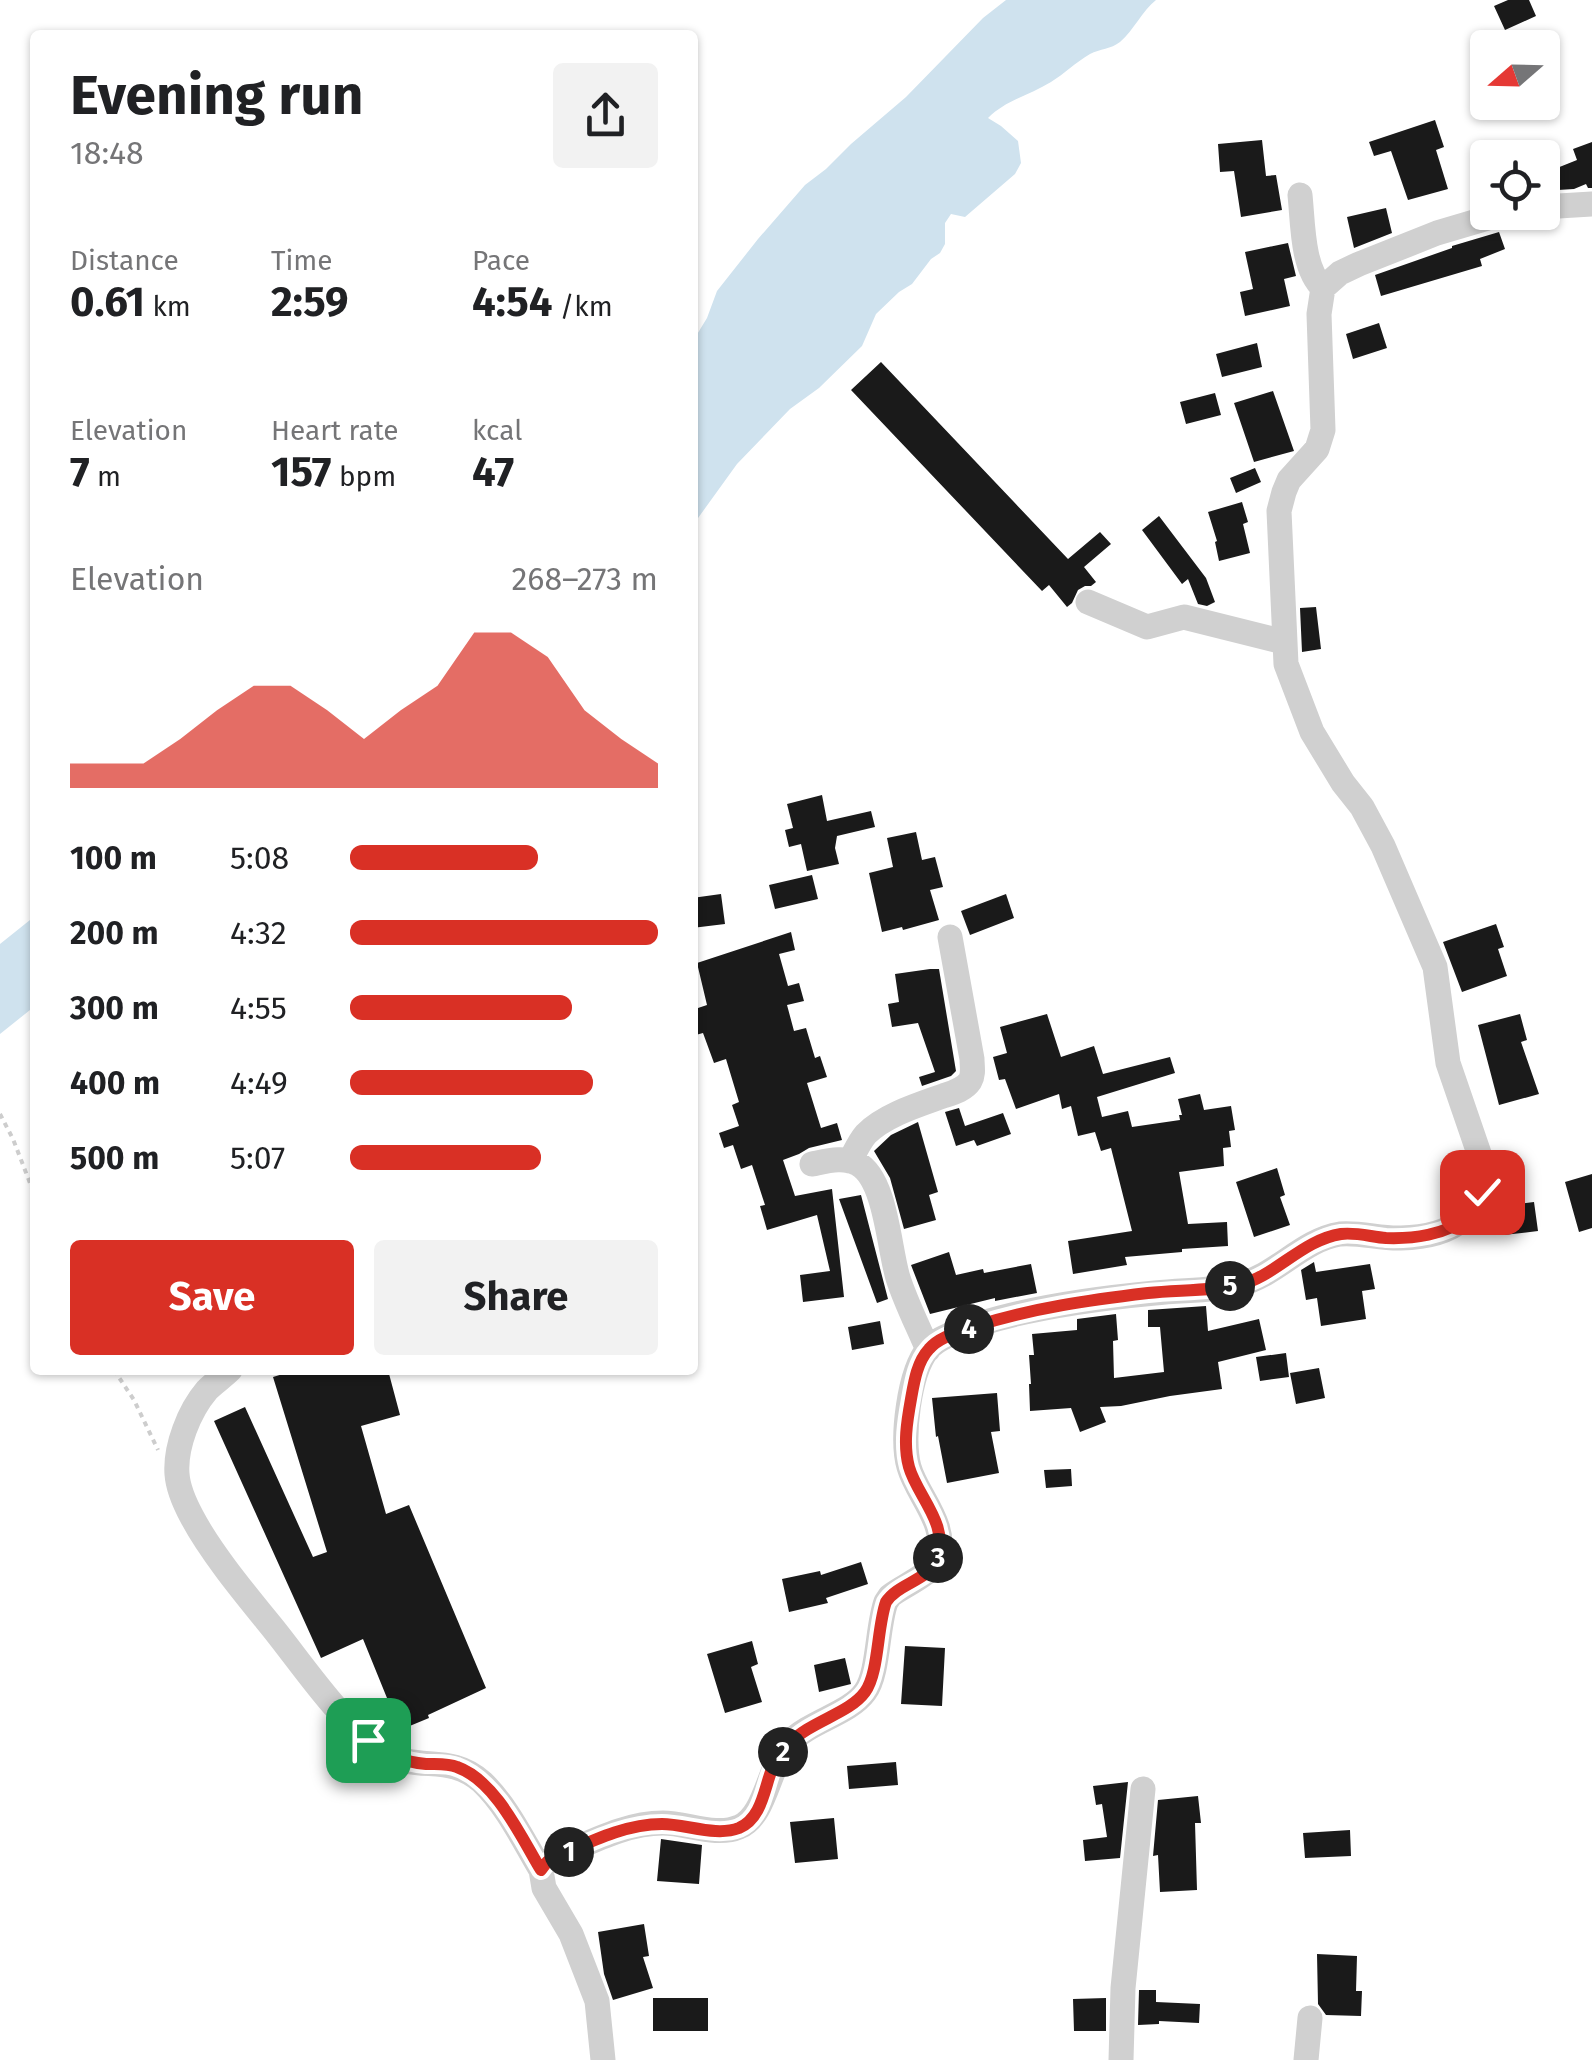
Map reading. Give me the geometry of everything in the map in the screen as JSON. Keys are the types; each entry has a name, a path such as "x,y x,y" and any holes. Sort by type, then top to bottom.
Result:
{"street":[{"path":"1300,196 1308,260 1315,280 1323,288"},
{"path":"1560,206 1592,204"},
{"path":"541,1870 553,1858 642,1825 684,1825 722,1831 744,1825 760,1806 772,1770 790,1743 867,1690 886,1602 931,1568 939,1553 937,1524 914,1482 906,1451 914,1380 928,1350 948,1336 1047,1307 1236,1285 1258,1278 1330,1238 1354,1234 1404,1238 1429,1234 1465,1219 1475,1207 1482,1192 1482,1162 1448,1064 1435,967 1383,846 1312,732 1286,664 1279,511 1289,480 1317,449 1323,430 1319,314 1323,288 1340,273 1359,264 1470,223"},
{"path":"1088,602 1147,626 1184,617 1284,642"},
{"path":"850,1161 859,1143 875,1127 955,1092 970,1080 972,1058 950,937"},
{"path":"812,1164 850,1161 860,1164 870,1175 897,1274 928,1350"},
{"path":"224,1375 206,1391 194,1409 181,1442 178,1479 193,1520 328,1698 368,1740 398,1760 454,1765 483,1784 511,1818 541,1870 544,1888 571,1934 597,2000 603,2060"},
{"path":"1121,2060 1123,1988 1144,1789"},
{"path":"1306,2060 1310,2018"}],"path":[{"path":"0,1114 30,1183"},
{"path":"117,1375 178,1479"}],"water":[{"path":"1006,0 1156,0 1120,42 1090,54 988,118 1018,141 1021,163 1015,174 965,217 951,214 945,223 945,244 940,253 912,284 876,314 862,346 819,388 790,409 737,464 698,518 698,333 717,291 805,185 906,97 983,18"},
{"path":"30,920 30,1010 0,1034 0,944"}],"building":[{"path":"1508,0 1529,0 1536,16 1505,30 1494,6"},
{"path":"1435,120 1444,147 1436,150 1448,189 1408,200 1391,151 1374,156 1369,142"},
{"path":"1262,140 1266,176 1276,175 1282,210 1241,217 1234,171 1220,172 1218,144"},
{"path":"1592,142 1592,188 1586,184 1560,190 1560,167 1577,160 1573,149"},
{"path":"1386,208 1392,233 1354,248 1347,217"},
{"path":"1499,232 1505,249 1480,259 1482,266 1381,296 1375,275"},
{"path":"1288,243 1296,276 1284,279 1290,306 1245,316 1240,292 1253,289 1245,252"},
{"path":"1379,323 1387,348 1353,359 1346,334"},
{"path":"1257,343 1262,367 1222,377 1216,354"},
{"path":"881,362 1068,559 1100,532 1111,544 1084,567 1096,582 1078,590 1067,607 1049,585 1042,591 851,390"},
{"path":"1273,391 1294,451 1254,462 1234,403"},
{"path":"1215,393 1221,415 1186,424 1180,402"},
{"path":"1255,468 1261,482 1236,493 1230,478"},
{"path":"1242,502 1250,553 1219,561 1208,512"},
{"path":"1159,516 1206,578 1215,602 1207,606 1198,604 1188,579 1182,584 1142,530"},
{"path":"1316,607 1321,649 1302,652 1300,608"},
{"path":"822,795 827,821 871,811 875,827 837,836 839,864 807,871 801,844 789,847 785,830 793,828 787,804"},
{"path":"916,832 922,860 935,857 943,887 930,890 939,920 882,932 869,873 893,867 887,838"},
{"path":"812,875 818,899 775,909 769,885"},
{"path":"721,894 725,924 698,927 698,897"},
{"path":"1006,894 1014,918 970,935 961,911"},
{"path":"1496,924 1504,947 1498,949 1507,976 1462,992 1443,942"},
{"path":"791,932 795,950 779,954 788,986 799,983 804,1001 787,1005 794,1031 806,1028 815,1058 820,1056 827,1077 807,1083 821,1128 837,1123 842,1140 809,1148 783,1160 795,1196 832,1189 844,1297 803,1302 800,1275 830,1271 817,1215 767,1230 760,1206 765,1205 752,1165 741,1169 733,1145 724,1148 719,1133 739,1126 732,1105 739,1102 726,1059 714,1063 703,1033 698,1034 698,1008 707,1005 698,963"},
{"path":"939,969 956,1071 922,1086 919,1077 935,1072 918,1023 892,1027 888,1004 899,1002 895,974"},
{"path":"1047,1014 1061,1057 1094,1046 1103,1074 1170,1057 1175,1073 1097,1097 1102,1117 1128,1111 1132,1127 1180,1120 1178,1099 1200,1094 1204,1110 1231,1106 1235,1130 1229,1131 1231,1147 1223,1148 1224,1166 1179,1172 1188,1224 1227,1222 1228,1246 1125,1257 1127,1265 1073,1274 1068,1241 1132,1231 1111,1148 1101,1151 1095,1132 1078,1136 1071,1106 1062,1109 1059,1094 1016,1109 1005,1079 999,1080 993,1057 1007,1053 1000,1027"},
{"path":"1520,1014 1527,1040 1521,1042 1539,1094 1499,1105 1478,1025"},
{"path":"959,1108 965,1126 1003,1113 1011,1134 977,1146 974,1140 956,1146 945,1112"},
{"path":"918,1122 938,1192 929,1195 936,1220 904,1229 890,1178 874,1151 891,1135"},
{"path":"1277,1168 1285,1195 1280,1197 1290,1225 1254,1237 1236,1182"},
{"path":"1592,1174 1592,1228 1579,1232 1565,1182"},
{"path":"861,1195 888,1299 877,1303 839,1199"},
{"path":"1534,1202 1538,1231 1504,1235 1500,1206"},
{"path":"949,1252 956,1275 1031,1264 1037,1293 995,1298 930,1314 911,1265"},
{"path":"1314,1262 1316,1272 1370,1264 1375,1289 1362,1291 1366,1319 1321,1326 1317,1298 1306,1300 1301,1270"},
{"path":"1206,1306 1208,1331 1259,1319 1266,1350 1218,1362 1222,1389 1100,1407 1106,1422 1080,1432 1071,1408 1030,1411 1032,1334 1077,1330 1077,1319 1116,1314 1114,1378 1164,1372 1160,1327 1148,1327 1148,1310"},
{"path":"880,1321 884,1344 852,1350 848,1327"},
{"path":"1286,1353 1289,1377 1260,1381 1256,1357"},
{"path":"1319,1368 1325,1398 1296,1404 1290,1373"},
{"path":"389,1375 400,1415 361,1426 386,1514 409,1505 486,1688 400,1730 363,1639 321,1658 214,1421 245,1407 313,1557 327,1552 273,1377"},
{"path":"997,1393 1000,1431 991,1432 999,1473 947,1483 932,1398"},
{"path":"1071,1469 1072,1486 1046,1488 1044,1470"},
{"path":"861,1562 868,1584 826,1598 828,1603 789,1612 782,1579 820,1571 821,1575"},
{"path":"752,1641 758,1664 751,1667 762,1702 725,1713 707,1654"},
{"path":"905,1646 945,1648 942,1706 901,1704"},
{"path":"845,1658 851,1684 819,1692 814,1665"},
{"path":"896,1762 898,1785 849,1789 847,1766"},
{"path":"1128,1782 1120,1858 1085,1861 1083,1840 1107,1837 1102,1804 1096,1805 1093,1786"},
{"path":"1198,1796 1201,1823 1195,1823 1197,1890 1160,1892 1158,1855 1153,1856 1158,1800"},
{"path":"834,1818 838,1859 795,1863 790,1822"},
{"path":"1350,1830 1351,1856 1305,1858 1303,1833"},
{"path":"661,1839 702,1845 699,1884 657,1881"},
{"path":"644,1924 649,1956 643,1957 653,1988 613,2000 604,1974 598,1932"},
{"path":"1317,1954 1357,1956 1356,1991 1362,1991 1361,2016 1326,2015 1318,2004"},
{"path":"1139,1990 1156,1990 1156,2002 1200,2004 1199,2023 1159,2021 1138,2025"},
{"path":"653,1998 708,1998 708,2031 653,2031"},
{"path":"1106,1998 1106,2031 1074,2031 1073,1999"}],"route":[{"path":"368,1740 398,1760 454,1765 470,1774 511,1818 541,1870 553,1858 642,1825 684,1825 722,1831 744,1825 760,1806 772,1770 790,1743 858,1700 867,1690 886,1602 937,1562 937,1524 914,1482 906,1451 914,1380 920,1361 937,1342 983,1324 1047,1307 1236,1285 1258,1278 1316,1243 1340,1234 1384,1238 1429,1234 1465,1219 1482,1192"}]}
